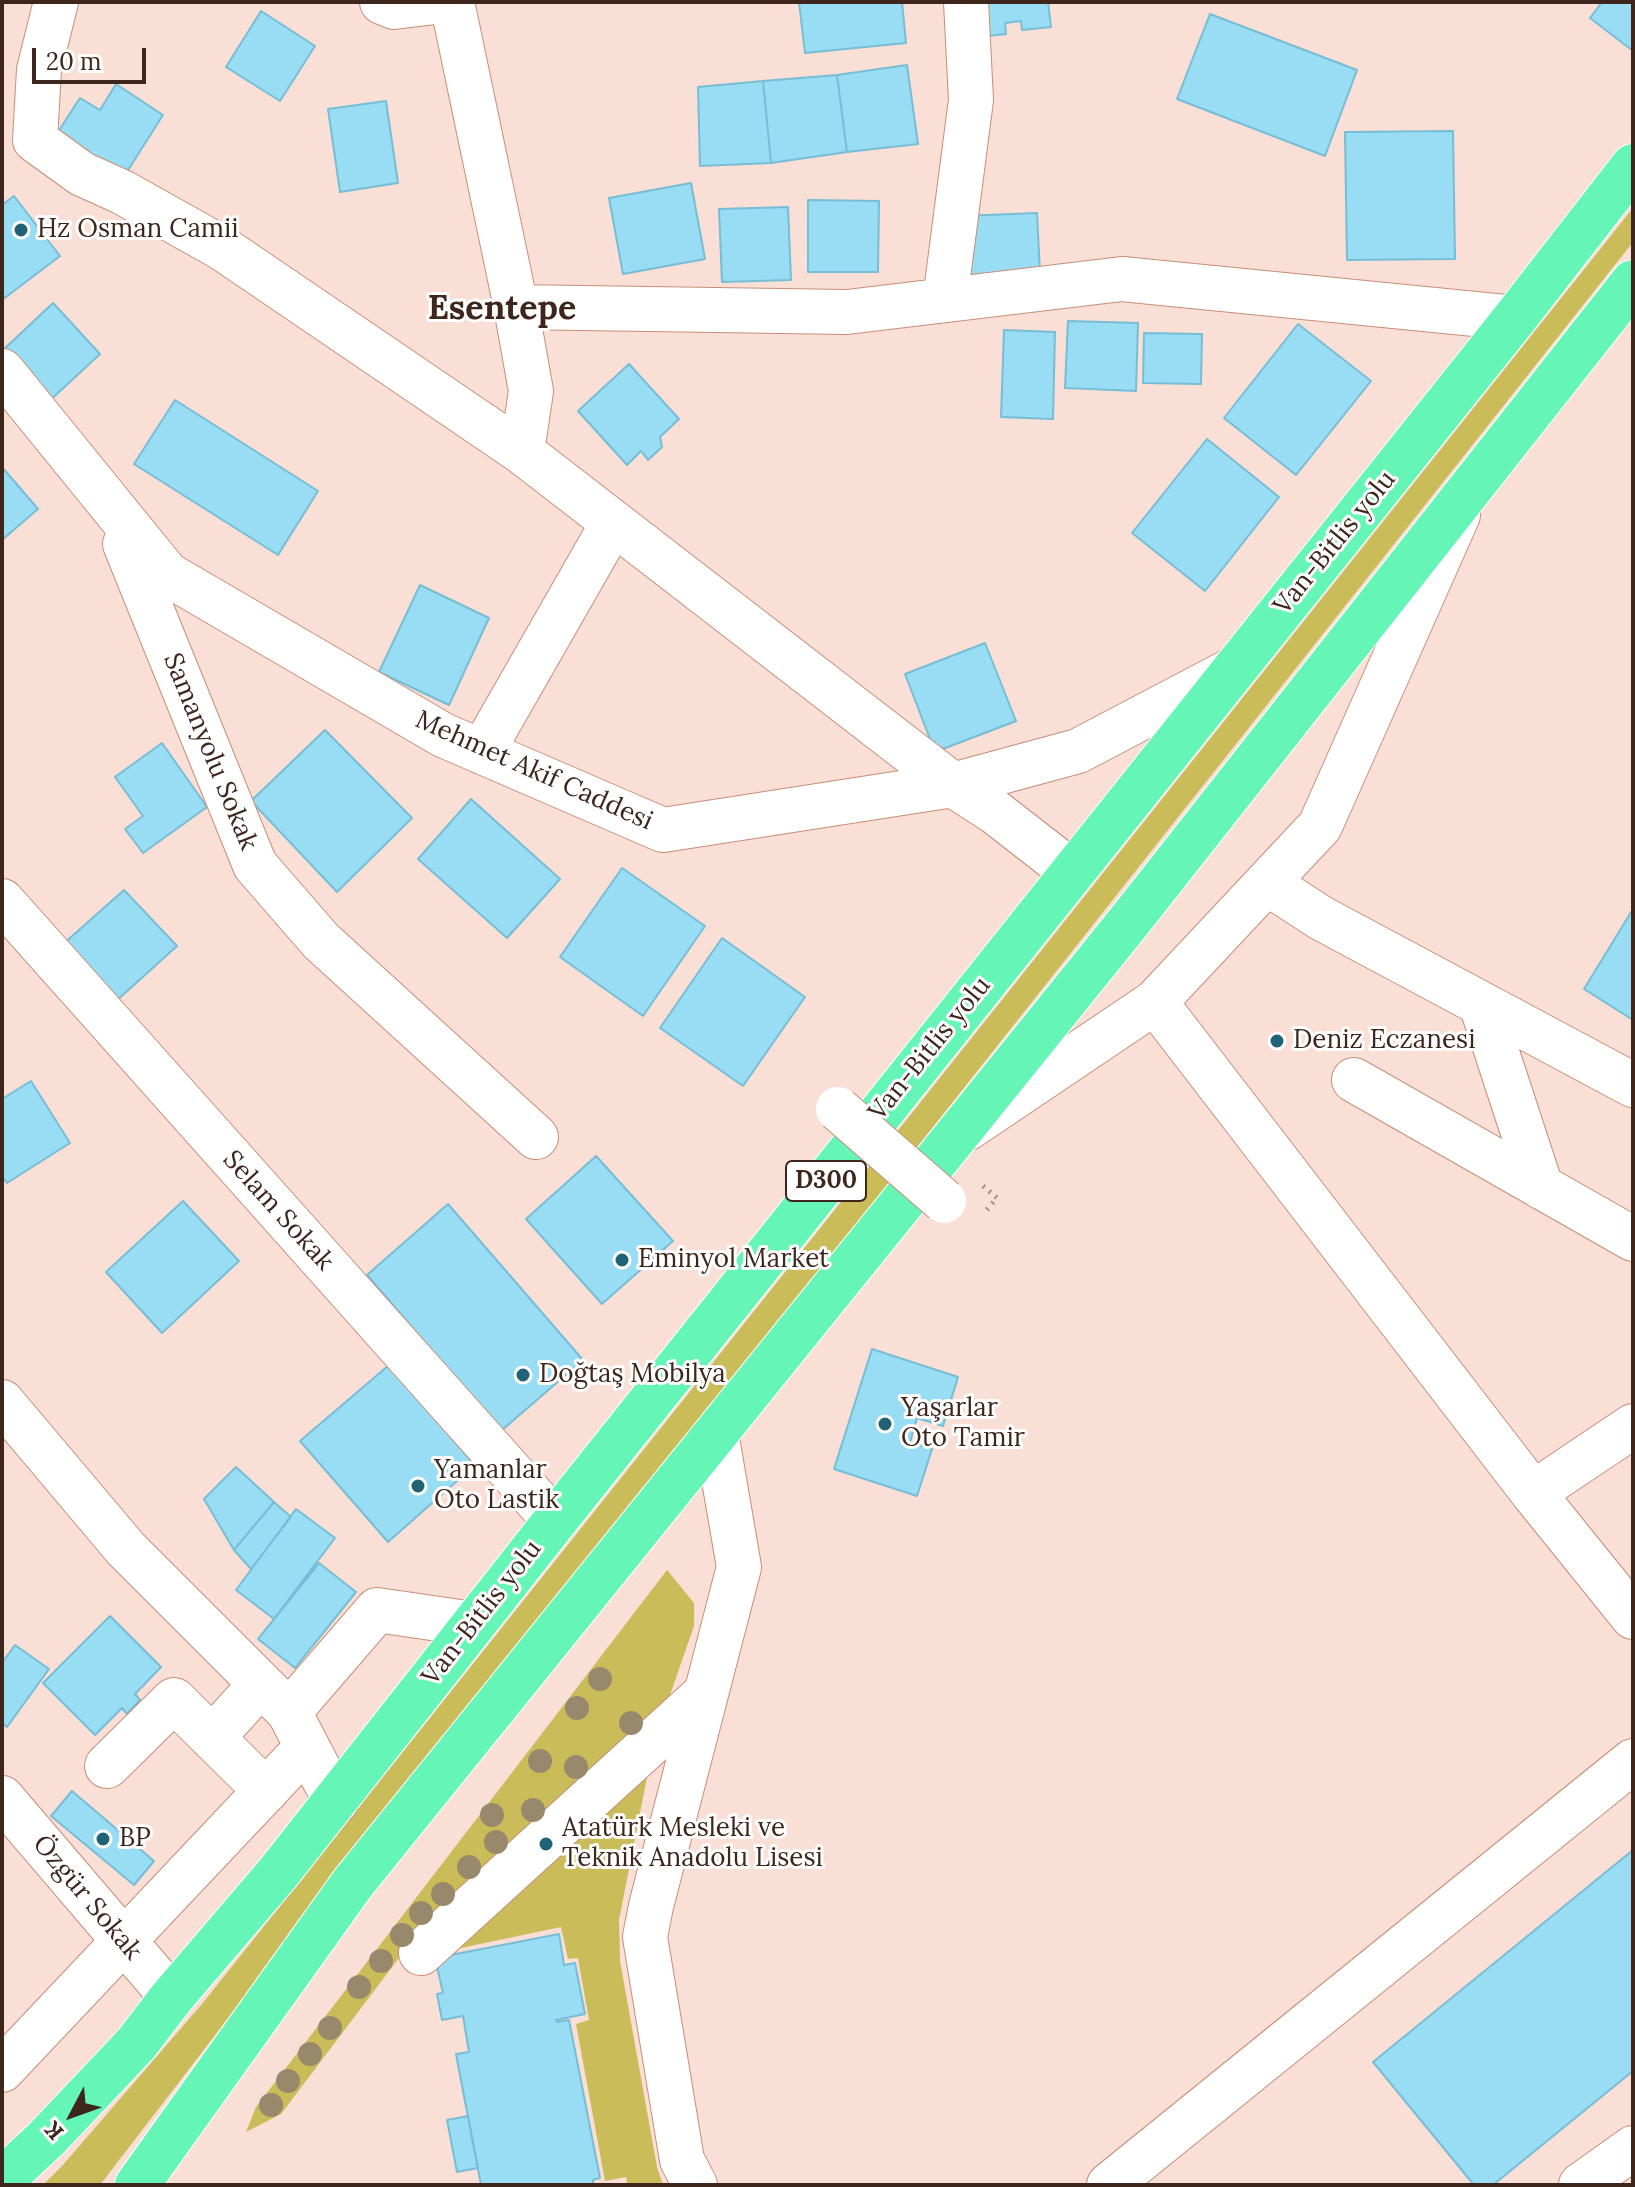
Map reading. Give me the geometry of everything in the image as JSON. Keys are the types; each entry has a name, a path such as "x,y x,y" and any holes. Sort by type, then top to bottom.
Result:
{"highway":[{"name":"Van-Bitlis yolu","path":"2,2180 46,2139 136,2044 336,1802 473,1624 1633,166"},
{"name":"D300","path":"137,2185 353,1883 1131,919 1633,282"}],"street":[{"path":"56,2 39,70 35,140 82,174 122,192 222,248 522,452 953,785 995,812 1072,872"},
{"path":"382,2 394,7 435,2"},
{"path":"452,2 531,391 522,452"},
{"path":"945,300 971,100 966,2"},
{"path":"516,307 847,312 1122,279 1515,318"},
{"name":"Mehmet Akif Caddesi","path":"2,371 167,574 443,735 663,830 953,785 1078,751 1234,669"},
{"path":"955,1137 1155,1002 1320,826 1471,487"},
{"name":"Samanyolu Sokak","path":"107,500 255,865 321,941 536,1137"},
{"path":"482,752 613,523"},
{"path":"1267,883 1321,918 1633,1085"},
{"name":"Selam Sokak","path":"2,901 555,1521"},
{"path":"1155,1002 1533,1493 1633,1617"},
{"path":"1481,1004 1541,1187"},
{"path":"1354,1080 1633,1239"},
{"path":"838,1109 944,1201"},
{"path":"2,1402 126,1549 286,1715 336,1802"},
{"path":"1533,1493 1633,1426"},
{"path":"695,2185 682,2160 645,1937 739,1567 716,1433"},
{"path":"2,2070 266,1791 286,1715 377,1610 473,1624"},
{"path":"421,1953 706,1693"},
{"path":"107,1766 174,1700 266,1791"},
{"path":"212,1738 286,1715"},
{"path":"1109,2185 1633,1761"},
{"name":"Özgür Sokak","path":"2,1798 172,1997"},
{"path":"1581,2185 1633,2148"}],"shaded area":[{"path":"1633,208 1633,242 226,2021 100,2185 43,2185 202,2004"},
{"path":"667,1570 694,1603 694,1626 662,1718 414,1938 281,2114 246,2132 256,2107"},
{"path":"649,1767 619,1920 620,1961 657,2167 663,2185 628,2185 626,2177 605,2181 576,2024 589,2020 578,1958 568,1959 561,1927 437,1953"}],"building":[{"path":"799,2 902,2 906,43 805,53"},
{"path":"975,2 1048,2 1051,27 1022,30 1021,21 1005,23 1006,34 979,37"},
{"path":"1602,2 1633,2 1633,51 1590,18"},
{"path":"261,11 315,46 280,101 226,67"},
{"path":"1210,14 1357,70 1325,156 1177,99"},
{"path":"907,65 918,144 847,152 837,75"},
{"path":"837,75 847,152 771,163 763,81"},
{"path":"763,81 771,163 700,166 698,87"},
{"path":"116,84 163,115 123,178 56,135 80,98 100,110"},
{"path":"386,101 398,183 340,192 328,109"},
{"path":"1453,131 1455,259 1347,260 1345,132"},
{"path":"691,183 705,259 623,274 609,198"},
{"name":"Hz Osman Camii","path":"14,196 60,256 2,300 2,205"},
{"path":"808,200 879,201 878,272 808,272"},
{"path":"788,207 791,280 722,282 719,209"},
{"path":"1037,213 1040,274 963,277 961,216"},
{"path":"53,303 100,354 44,406 2,351"},
{"path":"1068,321 1138,323 1136,391 1065,388"},
{"path":"1298,324 1371,381 1296,475 1224,418"},
{"path":"1004,330 1055,332 1053,419 1001,417"},
{"path":"1144,333 1202,334 1201,384 1143,383"},
{"path":"629,364 679,419 660,437 662,447 648,460 641,451 627,465 578,411"},
{"path":"175,400 318,491 278,555 134,464"},
{"path":"1207,439 1279,497 1205,591 1132,533"},
{"path":"2,467 38,509 2,540"},
{"path":"420,585 489,618 449,705 379,672"},
{"path":"985,643 1016,721 935,752 905,674"},
{"path":"325,730 412,818 337,892 251,801"},
{"path":"162,743 207,807 143,853 125,829 143,816 115,777"},
{"path":"471,799 560,879 507,938 418,859"},
{"path":"622,868 705,926 643,1016 560,957"},
{"path":"124,890 177,946 114,1003 61,946"},
{"path":"1633,909 1633,1020 1584,989"},
{"path":"722,938 805,997 743,1086 660,1028"},
{"path":"31,1081 70,1143 7,1183 2,1176 2,1099"},
{"path":"596,1156 673,1241 602,1304 526,1219"},
{"path":"183,1201 239,1261 162,1333 106,1272"},
{"path":"448,1204 583,1360 501,1431 367,1275"},
{"path":"872,1349 958,1377 943,1426 917,1418 910,1442 932,1449 917,1496 834,1469"},
{"path":"389,1365 475,1465 388,1542 300,1441"},
{"path":"236,1467 274,1502 234,1550 204,1499"},
{"path":"274,1502 291,1517 251,1569 234,1550"},
{"path":"296,1509 335,1538 274,1619 236,1590"},
{"path":"319,1563 356,1592 295,1668 258,1639"},
{"path":"110,1616 161,1667 135,1694 140,1700 127,1714 122,1708 95,1735 43,1683"},
{"path":"15,1645 49,1669 7,1727 2,1723 2,1663"},
{"name":"BP","path":"72,1791 154,1861 134,1885 51,1816"},
{"path":"1633,1850 1633,2071 1493,2185 1474,2185 1373,2062"},
{"path":"559,1934 564,1965 575,1963 585,2014 556,2020 569,2020 600,2178 593,2180 593,2185 481,2185 456,2054 469,2052 463,2016 442,2020 437,1994 443,1993 435,1958"},
{"path":"468,2116 478,2168 457,2172 447,2120"}],"place":[{"name":"Hz Osman Camii","path":"21,230"},
{"name":"Deniz Eczanesi","path":"1277,1041"},
{"name":"Eminyol Market","path":"622,1260"},
{"name":"Doğtaş Mobilya","path":"523,1375"},
{"name":"Yaşarlar Oto Tamir","path":"885,1424"},
{"name":"Yamanlar Oto Lastik","path":"418,1486"},
{"name":"BP","path":"103,1839"},
{"name":"Atatürk Mesleki ve Teknik Anadolu Lisesi","path":"546,1844"}],"district":[{"name":"Esentepe","path":"502,309"}]}
